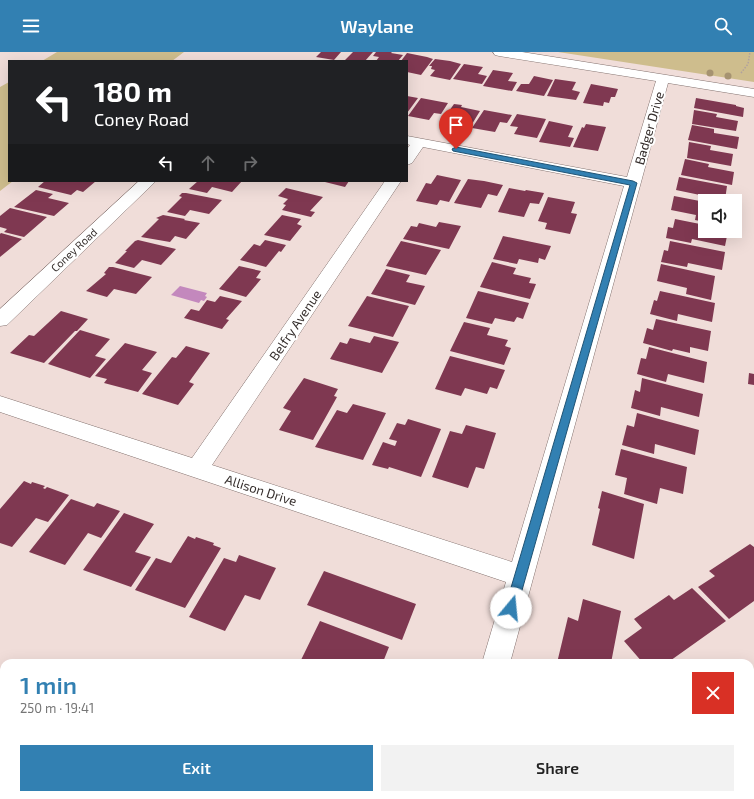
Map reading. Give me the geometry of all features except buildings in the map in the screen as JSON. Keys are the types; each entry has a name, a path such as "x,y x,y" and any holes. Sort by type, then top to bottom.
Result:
{"street":[{"path":"498,52 754,93"},
{"name":"Badger Drive","path":"497,659 663,78"},
{"path":"408,157 413,141 633,183"},
{"name":"Coney Road","path":"0,320 147,182"},
{"name":"Belfry Avenue","path":"197,469 392,182"},
{"name":"Allison Drive","path":"0,404 521,576"}],"path":[{"path":"738,76 748,64 750,52"}],"shaded area":[{"path":"57,52 184,52 173,60 44,60"},
{"path":"558,52 754,52 754,82"},
{"path":"8,83 8,182 12,182 0,191 0,87"},
{"path":"180,286 207,293 205,296 207,297 204,301 201,300 199,303 171,295"}],"route":[{"path":"456,149 633,183 526,561 511,608"}]}
